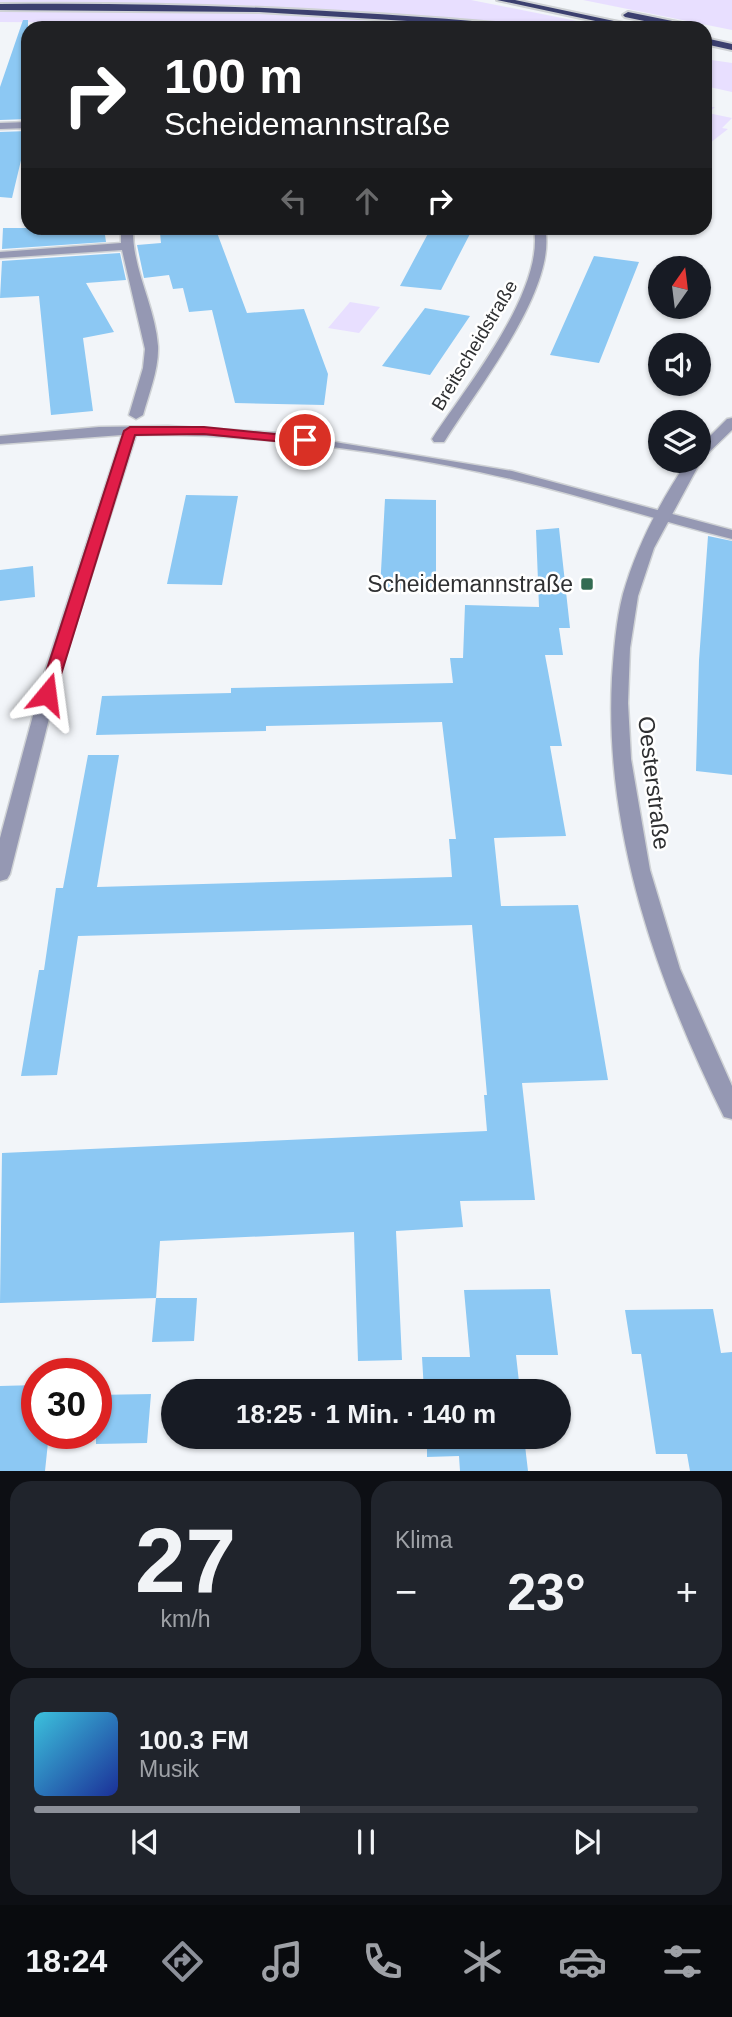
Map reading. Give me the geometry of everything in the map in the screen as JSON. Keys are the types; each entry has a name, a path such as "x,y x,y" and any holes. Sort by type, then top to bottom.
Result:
{"highway":[{"path":"501,0 607,21"},
{"path":"552,0 657,21"},
{"path":"0,7 183,6 326,12 434,21"},
{"path":"712,32 732,36"},
{"path":"712,43 732,47"},
{"path":"712,53 732,57"}],"street":[{"path":"0,126 21,125"},
{"path":"0,874 53,671 133,423 152,355 151,339 125,246 126,235"},
{"name":"Breitscheidstraße","path":"439,439 514,322 531,290 541,264 542,235"},
{"path":"0,255 125,246"},
{"name":"Oesterstraße","path":"711,444 732,422"},
{"path":"0,440 133,423 280,437 512,475 732,535"},
{"name":"Oesterstraße","path":"688,473 646,549 628,617 619,677 621,758 640,868 670,969 732,1110"}],"shaded area":[{"path":"0,0 471,0 577,21 468,21 233,5 0,4"},
{"path":"583,0 732,0 732,30 712,26 712,21 687,21"},
{"path":"57,9 228,12 367,21 21,21 0,22 0,10"},
{"path":"712,60 732,63 732,92 712,88"},
{"path":"712,114 732,118 722,128 728,129 712,141"},
{"path":"350,302 380,307 359,333 328,328"}],"building":[{"path":"21,26 21,119 0,120 0,87"},
{"path":"21,131 21,160 12,198 0,197 0,132"},
{"path":"3,228 21,228 21,235 105,235 106,242 2,249"},
{"path":"160,235 218,235 247,313 304,309 328,374 324,405 235,403 212,310 189,312 183,288 173,289 169,275 144,278 137,245 161,243"},
{"path":"427,235 469,235 441,290 400,286"},
{"path":"120,253 126,280 86,283 114,332 83,338 93,411 51,415 39,296 0,298 2,261"},
{"path":"594,256 639,262 599,363 550,355"},
{"path":"425,308 470,316 430,375 382,366"},
{"path":"186,495 238,496 222,585 167,584"},
{"path":"385,499 436,500 436,590 380,589"},
{"path":"559,528 570,628 559,628 563,655 545,655 562,746 550,746 566,836 494,838 501,906 578,905 608,1080 522,1083 535,1200 460,1201 463,1227 396,1231 402,1360 358,1361 354,1232 160,1241 156,1298 0,1303 2,1153 487,1131 484,1095 487,1095 472,925 78,936 57,1075 21,1076 39,970 44,970 56,888 63,888 88,755 119,755 97,887 452,877 449,839 456,839 442,722 266,726 266,731 96,735 102,696 231,693 231,688 453,683 450,658 463,658 465,605 539,607 536,530"},
{"path":"708,536 732,541 732,775 696,771 699,660"},
{"path":"33,566 35,597 0,601 0,570"},
{"path":"550,1289 558,1355 516,1355 519,1379 423,1379 422,1357 470,1357 464,1290"},
{"path":"156,1298 197,1298 194,1341 152,1342"},
{"path":"713,1309 721,1353 732,1352 732,1471 690,1471 687,1454 656,1454 641,1354 632,1354 625,1310"},
{"path":"21,1385 21,1449 47,1449 45,1471 0,1471 0,1386"},
{"path":"151,1394 147,1443 112,1444 112,1395"},
{"path":"427,1449 525,1449 528,1471 460,1471 459,1456 427,1457"}],"place":[{"name":"Scheidemannstraße","path":"587,584"}],"route":[{"path":"47,694 130,431 204,430 305,440"}]}
